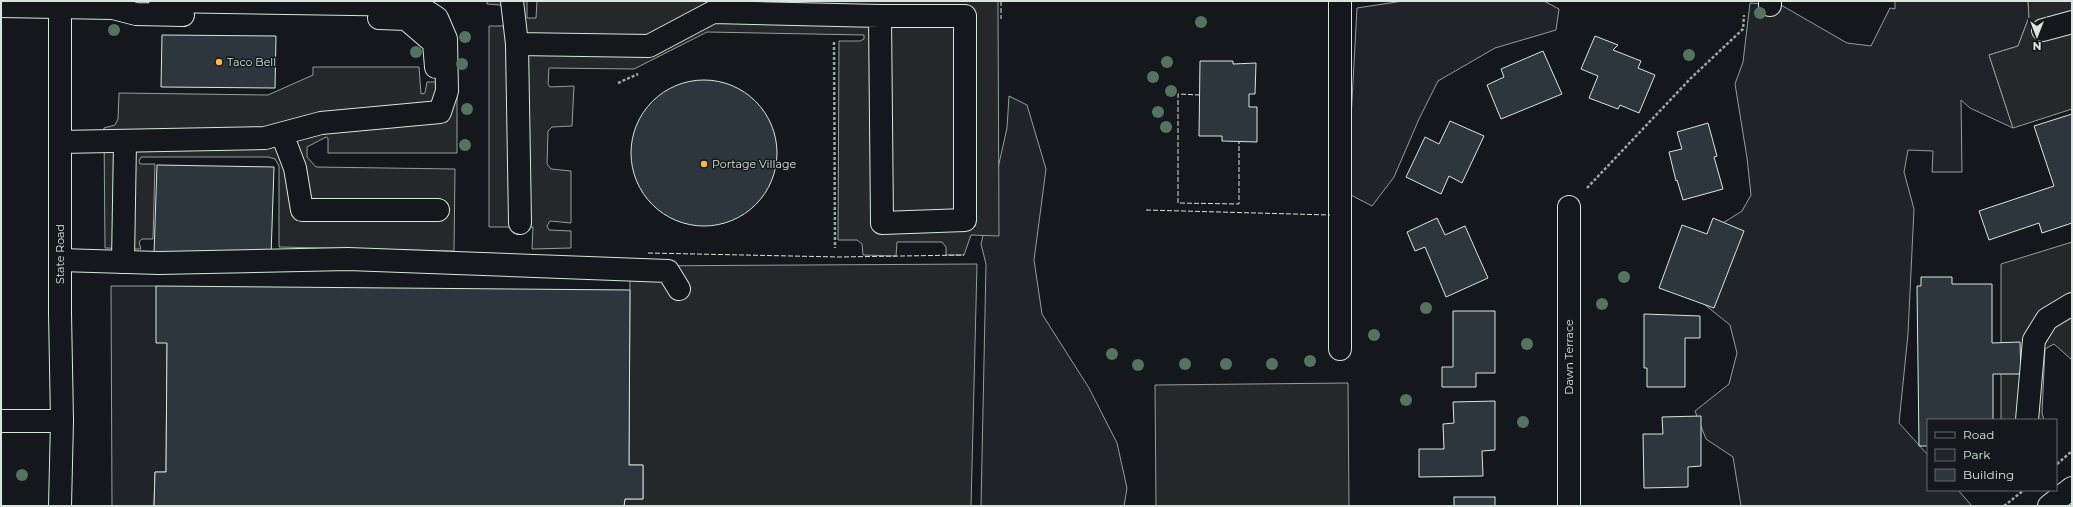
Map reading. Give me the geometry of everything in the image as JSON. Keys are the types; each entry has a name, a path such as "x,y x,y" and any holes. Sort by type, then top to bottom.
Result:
{"main road":[{"path":"60,142 265,138 321,123 432,114 440,112 448,92 446,39 437,18 417,5 160,1"},
{"path":"512,1 517,44 520,222"},
{"path":"1340,1 1340,349"},
{"path":"1,6 60,4 115,5 136,14 406,19 434,43 436,64 432,114"},
{"name":"State Road","path":"60,4 60,260 62,421 60,506"},
{"path":"517,44 649,46 713,12 880,16 965,16 965,220 882,222 880,16"},
{"path":"2043,30 2072,22"},
{"path":"282,134 296,168 302,210 438,210"},
{"path":"123,262 125,141"},
{"name":"Dawn Terrace","path":"1569,207 1569,506"},
{"path":"60,260 167,263 348,259 668,271 680,288"},
{"path":"2027,419 2034,340 2047,319 2072,304"},
{"path":"1,421 62,421"}],"path":[{"path":"1569,207 1691,78 1743,28 1744,8"},
{"path":"834,37 835,248"},
{"path":"618,83 639,74"},
{"path":"2057,463 2072,452"},
{"path":"2004,506 2023,491"}],"green space":[{"path":"1403,1 1544,1 1559,9 1556,30 1495,48 1438,81 1419,119 1394,177 1372,206 1347,193 1357,8"},
{"path":"1895,1 2028,1 2029,17 2018,46 1989,55 2013,128 1970,108 1961,100 1962,172 1932,172 1933,151 1908,150 1904,172 1914,209 1908,334 1899,423 1927,454 1927,491 1959,491 1972,506 1741,506 1733,457 1706,439 1695,411 1729,384 1737,353 1730,325 1699,300 1710,231 1742,211 1751,195 1747,158 1735,84 1743,62 1750,3 1781,5 1847,43 1871,46 1890,8 1895,9"},
{"path":"1009,96 1027,105 1046,169 1034,260 1042,314 1089,388 1117,443 1127,488 1124,506 981,506 986,264 981,244 1007,128"},
{"path":"111,286 156,286 167,343 166,472 155,472 154,506 112,506"}],"shaded area":[{"path":"487,1 527,1 527,18 536,18 537,1 998,1 999,236 971,235 964,255 946,255 946,247 942,242 897,242 896,256 863,255 862,244 857,240 838,240 839,41 860,41 864,39 864,35 707,32 634,69 549,68 548,84 550,87 574,86 572,126 552,127 548,131 547,164 551,169 571,171 571,223 550,221 547,226 549,230 571,231 571,248 532,249 533,227 489,227 489,26 509,26 513,16 500,5 487,4"},
{"path":"2028,1 2072,1 2072,109 2013,128 1989,55 2018,46 2029,17"},
{"path":"313,67 419,67 421,94 425,93 427,82 457,82 457,153 328,153 328,138 326,137 307,147 307,157 316,167 455,169 454,251 279,247 279,166 275,159 268,157 141,157 139,161 140,164 155,164 153,239 142,239 139,242 141,249 105,248 104,128 115,125 118,119 119,93 268,95 313,75"},
{"path":"2072,242 2072,360 2054,344 2045,349 2042,413 2044,419 2001,419 2001,264"},
{"path":"977,264 971,506 624,506 625,499 643,499 643,465 629,465 630,266"},
{"path":"1348,383 1349,506 1156,506 1155,385"}],"building":[{"name":"Taco Bell","path":"162,35 276,36 275,88 161,87"},
{"path":"1595,36 1618,45 1613,50 1641,61 1638,68 1655,75 1639,113 1620,105 1618,109 1589,98 1598,76 1581,69"},
{"path":"1543,51 1562,94 1501,119 1487,85 1504,77 1501,69"},
{"path":"1200,61 1233,61 1233,64 1256,63 1255,94 1249,94 1249,107 1257,107 1257,142 1222,141 1222,136 1199,136"},
{"name":"Portage Village","path":"697,80 711,80 732,85 745,92 756,101 765,112 772,125 776,139 776,167 772,181 765,194 756,205 745,214 732,221 711,226 697,226 676,221 663,214 647,199 636,181 631,160 631,146 636,125 643,112 658,96 676,85"},
{"path":"2072,114 2072,223 2042,233 2039,223 1989,240 1979,211 2054,186 2034,126"},
{"path":"1450,121 1484,136 1462,183 1449,176 1441,194 1406,177 1425,137 1439,144"},
{"path":"1708,123 1717,156 1714,157 1723,189 1683,200 1677,180 1676,181 1669,152 1682,149 1677,132"},
{"path":"157,165 274,167 271,256 154,254"},
{"path":"1437,218 1445,235 1465,226 1488,278 1446,297 1425,247 1415,251 1407,232"},
{"path":"1713,218 1744,231 1714,308 1659,288 1682,225 1707,234"},
{"path":"1921,277 1952,277 1952,284 1992,284 1992,343 2020,342 2021,374 1993,374 1993,419 1927,419 1927,446 1919,446 1917,286 1921,286"},
{"path":"156,286 630,290 629,465 643,465 643,499 625,499 624,506 154,506 155,472 166,472 167,343 156,343"},
{"path":"1453,311 1495,311 1495,373 1476,373 1476,387 1442,387 1442,367 1453,367"},
{"path":"1644,314 1700,316 1700,338 1685,338 1685,387 1647,387 1647,368 1644,368"},
{"path":"1495,401 1495,450 1482,451 1483,476 1419,477 1419,449 1444,449 1443,424 1454,423 1453,402"},
{"path":"1701,416 1701,466 1688,467 1688,487 1644,488 1643,434 1663,434 1662,417"},
{"path":"1454,497 1495,497 1495,506 1454,506"}],"fence":[{"path":"1001,1 1001,19"},
{"path":"1200,95 1178,94 1178,203 1239,204 1239,141"},
{"path":"1146,210 1330,215"},
{"path":"648,253 839,257 964,255"}],"place":[{"name":"Taco Bell","path":"219,62"},
{"name":"Portage Village","path":"704,164"}]}
